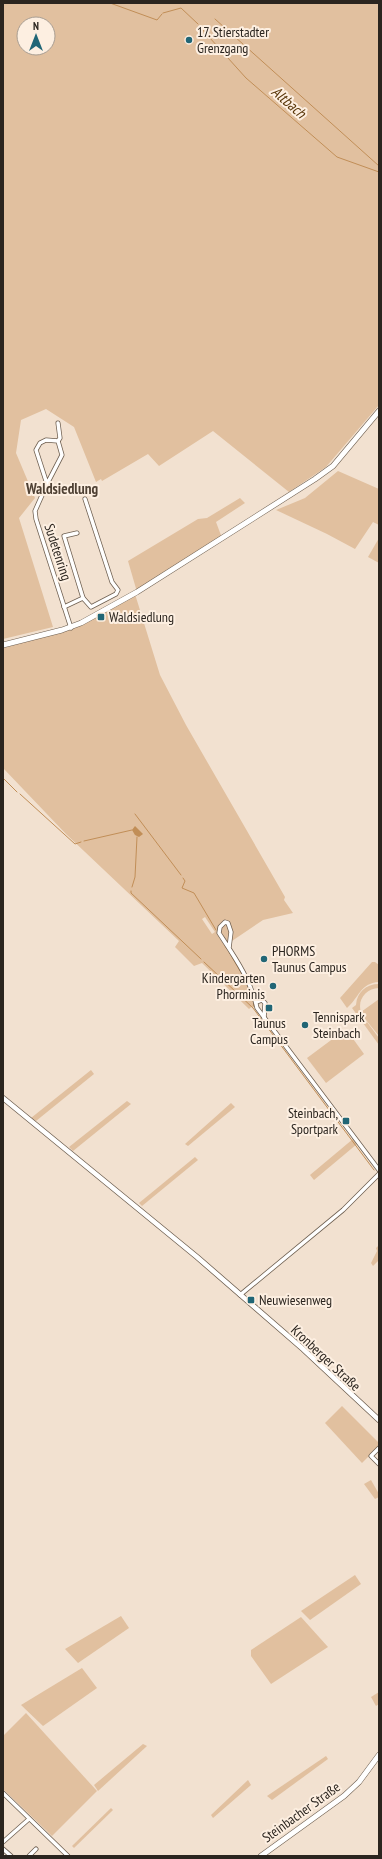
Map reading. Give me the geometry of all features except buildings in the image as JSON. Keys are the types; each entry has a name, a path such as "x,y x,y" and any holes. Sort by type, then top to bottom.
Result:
{"main road":[{"path":"3,645 71,628 143,588 315,479 333,466 379,411"},
{"name":"Steinbacher Straße","path":"261,1856 332,1806 354,1788 379,1755"}],"street":[{"name":"Sudetenring","path":"58,423 60,438 58,441 62,455 47,484 36,511 36,519 71,628"},
{"path":"47,484 36,450 40,443 46,440 58,441"},
{"path":"77,533 64,536 83,598 87,605 91,607 96,606 116,594 118,590 112,582 85,498"},
{"path":"64,607 83,598"},
{"path":"229,948 231,929 227,922 221,925 219,933 248,981 257,1002 257,1008 379,1170"},
{"path":"257,1002 262,1000 265,1003 264,1018"},
{"name":"Kronberger Straße","path":"3,1098 156,1223 303,1349 379,1420"},
{"path":"240,1295 343,1210 379,1174"},
{"path":"379,1448 371,1456 379,1464"},
{"path":"3,1793 68,1856"},
{"path":"3,1842 29,1819"},
{"path":"3,1835 7,1839"},
{"path":"3,1849 11,1856"},
{"path":"29,1856 36,1849"}],"shaded area":[{"path":"3,3 379,3 379,405 326,467 289,492 213,431 159,466 148,454 102,481 101,479 96,482 74,427 46,409 21,420 16,453 35,498 19,518 53,627 3,639"},
{"path":"338,471 379,489 379,525 373,522 355,549 276,510 305,498"},
{"path":"240,498 245,503 216,522 222,538 137,592 128,561 198,519 207,518"},
{"path":"379,538 379,563 368,557"},
{"path":"135,594 160,675 186,725 285,897 284,900 293,913 263,920 226,945 249,985 256,1003 249,1009 202,963 194,966 175,947 179,941 66,834 3,768 3,648 73,629","holes":["205,917 215,932 212,934 202,919"]},
{"path":"135,826 143,834 139,837 135,835 132,830"},
{"path":"372,962 379,965 379,982 368,985 364,988 347,1008 340,998"},
{"path":"379,984 379,988 367,992 360,1003 360,1008 361,1012 379,999 379,1036 361,1014 379,1038 379,1045 352,1008 356,1005 360,993 366,987"},
{"path":"346,1029 364,1054 326,1083 307,1058"},
{"path":"91,1070 94,1074 36,1121 31,1118"},
{"path":"127,1101 131,1104 73,1151 69,1147"},
{"path":"231,1103 235,1107 188,1146 185,1144"},
{"path":"353,1139 357,1144 314,1180 310,1175"},
{"path":"195,1157 198,1160 142,1206 139,1203"},
{"path":"379,1245 379,1260 373,1266 371,1263 377,1251 376,1248"},
{"path":"342,1406 379,1443 379,1446 362,1463 325,1423"},
{"path":"371,1480 379,1494 379,1497 375,1499 364,1484"},
{"path":"355,1575 361,1584 310,1620 301,1611"},
{"path":"121,1616 129,1628 78,1663 65,1649"},
{"path":"301,1617 328,1647 271,1684 251,1656 251,1650"},
{"path":"82,1668 97,1688 43,1726 21,1705"},
{"path":"379,1692 379,1704 376,1706 371,1697"},
{"path":"26,1713 97,1791 52,1836 3,1789 3,1736"},
{"path":"143,1744 147,1746 98,1791 94,1785"},
{"path":"326,1756 328,1759 272,1800 267,1796"},
{"path":"248,1780 251,1785 213,1818 211,1815"},
{"path":"111,1808 113,1810 74,1848 72,1846"}],"waterway":[{"name":"Altbach","path":"110,3 157,20 162,14"},
{"name":"Altbach","path":"163,13 181,8 198,24"},
{"path":"215,19 379,166"},
{"name":"Altbach","path":"200,27 246,78 337,157 379,172"},
{"path":"3,778 17,792"},
{"path":"20,794 75,844 81,842"},
{"path":"135,814 181,875"},
{"path":"84,841 132,830"},
{"path":"132,887 135,877 137,837"},
{"path":"183,878 185,881 182,888 194,893 216,930"},
{"path":"131,891 131,893 201,959"},
{"path":"229,952 243,976"},
{"path":"204,962 253,1008 374,1170"},
{"path":"253,1007 254,1003"}],"place":[{"name":"17. Stierstadter Grenzgang","path":"189,40"},
{"name":"Waldsiedlung","path":"101,617"},
{"name":"PHORMS Taunus Campus","path":"264,959"},
{"name":"Kindergarten Phorminis","path":"273,986"},
{"name":"Taunus Campus","path":"269,1008"},
{"name":"Tennispark Steinbach","path":"305,1025"},
{"name":"Steinbach, Sportpark","path":"346,1121"},
{"name":"Neuwiesenweg","path":"251,1300"}],"district":[{"name":"Waldsiedlung","path":"62,488"}]}
